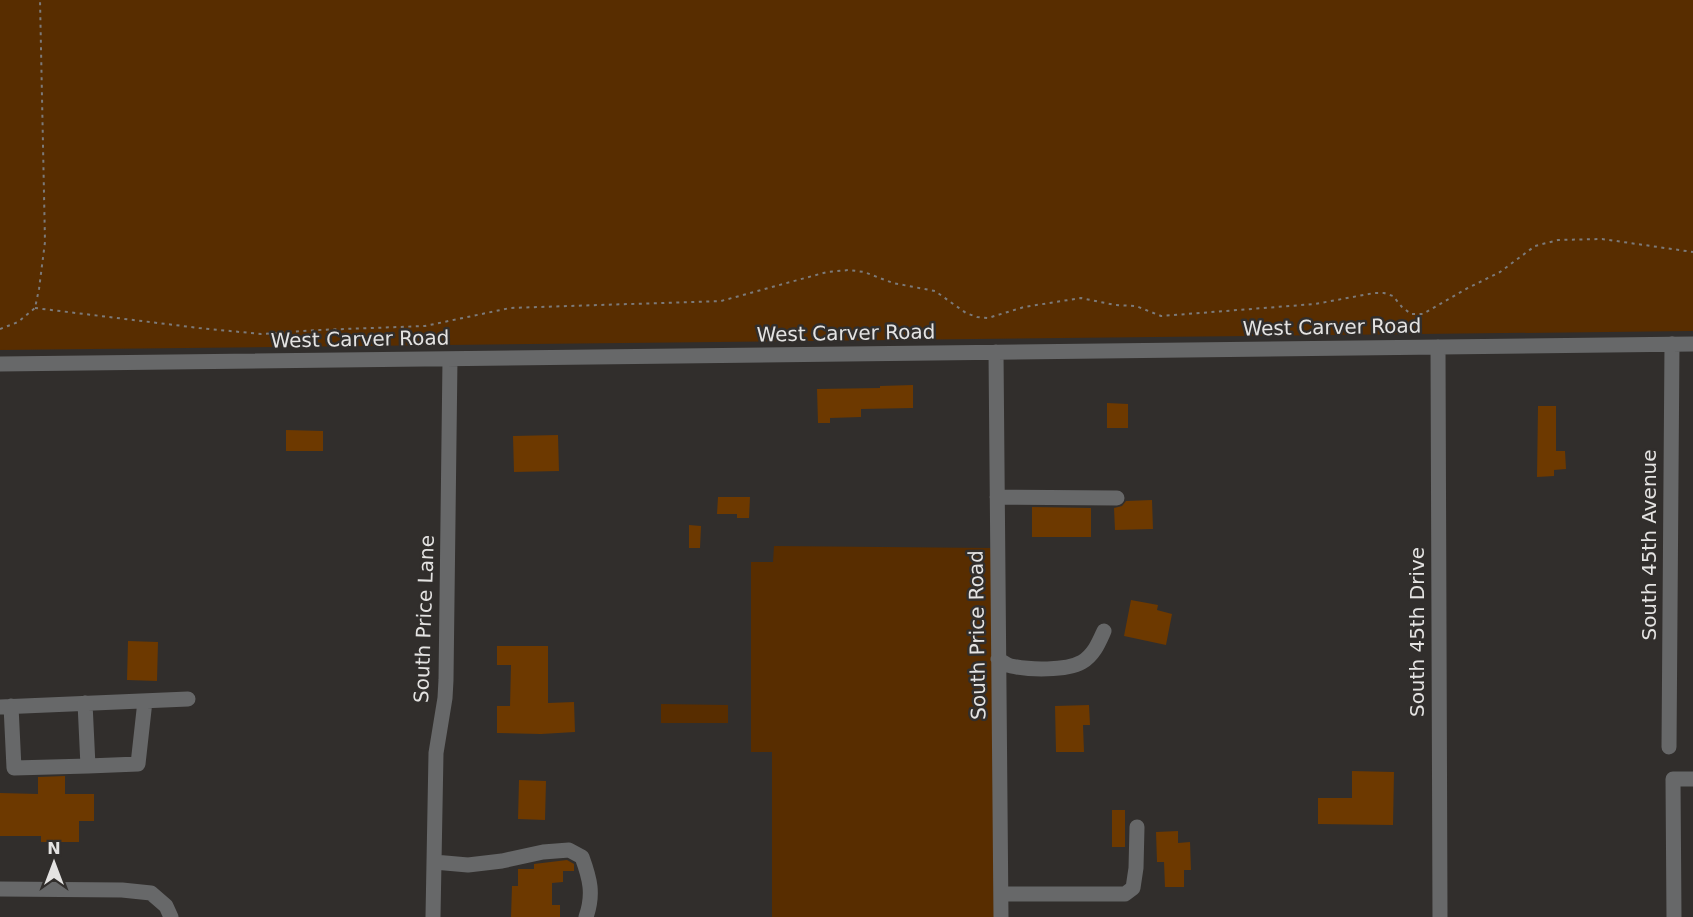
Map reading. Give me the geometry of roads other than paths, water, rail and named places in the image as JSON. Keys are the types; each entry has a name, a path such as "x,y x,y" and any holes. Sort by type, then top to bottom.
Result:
{"street":[{"name":"South 45th Avenue","path":"1669,747 1672,344"},
{"name":"West Carver Road","path":"0,364 450,370 996,352 1693,344"},
{"name":"South 45th Drive","path":"1438,347 1440,917"},
{"name":"South Price Road","path":"996,352 1001,917"},
{"name":"South Price Lane","path":"432,917 436,753 446,680 450,370"},
{"path":"997,498 1117,498"},
{"path":"998,659 1008,666 1022,668 1062,668 1082,662 1096,650 1104,631"},
{"path":"145,701 138,764 14,768 5,706 188,699"},
{"path":"85,703 88,766"},
{"path":"1674,917 1673,778 1693,779"},
{"path":"1001,894 1027,896 1125,894 1133,888 1137,827"},
{"path":"434,862 468,865 543,852 569,850 582,857 590,880 591,903 586,917"},
{"path":"0,889 122,890 151,893 166,906 171,917"}]}
